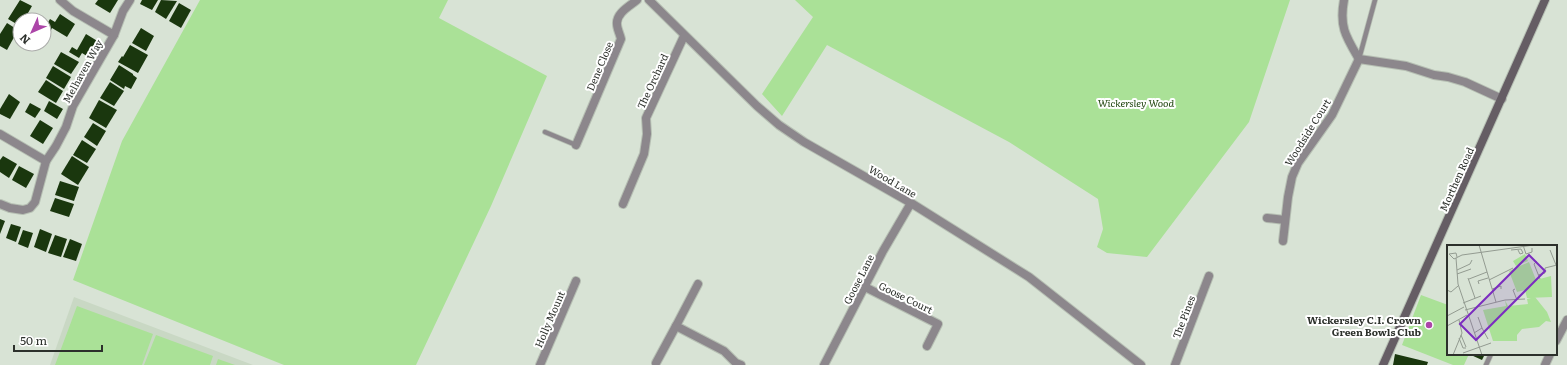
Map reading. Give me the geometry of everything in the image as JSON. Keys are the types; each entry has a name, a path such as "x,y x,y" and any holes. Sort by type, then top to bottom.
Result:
{"main road":[{"name":"Morthen Road","path":"1383,365 1545,0"}],"street":[{"name":"Melhaven Way","path":"60,0 73,11 114,35"},
{"name":"Melhaven Way","path":"0,204 10,208 23,210 30,208 35,202 46,160 56,146 66,127 73,106 114,35 123,11 130,0"},
{"name":"Dene Close","path":"576,145 621,39 617,19 620,14 636,0"},
{"name":"Wood Lane","path":"649,0 684,36 779,125 804,142 911,203 1029,278 1141,365"},
{"path":"1344,0 1342,13 1345,36 1359,59 1406,66 1434,75 1448,77 1465,82 1502,99"},
{"name":"The Orchard","path":"623,204 644,154 647,134 646,118 684,36"},
{"name":"Woodside Court","path":"1283,241 1292,177 1298,163 1332,116 1359,59"},
{"path":"0,134 46,160"},
{"name":"Goose Lane","path":"824,365 911,203"},
{"path":"1267,218 1285,220"},
{"name":"The Pines","path":"1175,365 1210,276"},
{"name":"Holly Mount","path":"540,365 576,281"},
{"path":"656,363 698,284"},
{"name":"Goose Court","path":"864,288 938,324 927,346"},
{"path":"1557,339 1567,320"},
{"path":"676,326 724,351 736,363 741,365"},
{"path":"1545,365 1550,355"}],"lane":[{"path":"1359,59 1375,0"},
{"path":"545,132 576,145"},
{"path":"1486,365 1491,355"}],"shaded area":[{"path":"74,297 253,365 50,365"}],"green space":[{"path":"200,0 448,0 439,18 547,76 491,206 416,365 284,365 73,280 122,141"},
{"name":"Wickersley Wood","path":"795,0 1290,0 1249,122 1147,257 1107,253 1097,247 1103,229 1098,199 1009,142 827,45 782,116 762,94 813,17"},
{"name":"Wickersley C.I. Crown Green Bowls Club","path":"1421,295 1447,305 1447,355 1469,355 1464,365 1453,365 1402,345"},
{"path":"77,306 153,334 142,365 55,365"},
{"path":"156,335 213,356 210,365 144,365"},
{"path":"218,359 235,365 216,365"}],"building":[{"path":"20,0 32,6 29,12 12,12"},
{"path":"98,0 118,0 110,13 95,4"},
{"path":"142,0 158,0 152,10 140,4"},
{"path":"161,0 177,1 166,19 155,12"},
{"path":"179,3 191,10 181,28 169,21"},
{"path":"12,13 12,21 8,19"},
{"path":"60,14 75,24 67,37 52,28 52,20 55,22"},
{"path":"7,23 12,26 12,41 7,50 0,46 0,34"},
{"path":"141,28 154,36 146,51 132,43"},
{"path":"86,34 99,42 90,58 82,53 79,58 69,52 72,47 77,50"},
{"path":"130,45 148,55 138,73 118,62 122,56 123,57"},
{"path":"61,52 79,62 71,74 54,64"},
{"path":"119,65 137,78 131,89 125,86 124,89 110,80"},
{"path":"53,66 71,77 64,89 46,78"},
{"path":"46,80 63,91 56,103 38,92"},
{"path":"110,82 124,91 114,106 100,98"},
{"path":"9,94 20,102 10,119 0,114 0,109"},
{"path":"99,100 117,110 106,128 89,118"},
{"path":"49,101 63,109 57,119 44,111"},
{"path":"30,103 41,109 35,118 25,112"},
{"path":"40,120 53,128 43,144 30,136"},
{"path":"93,123 106,131 97,146 84,137"},
{"path":"82,140 96,149 87,163 73,155"},
{"path":"3,156 17,164 9,178 0,172 0,160"},
{"path":"72,156 89,167 78,185 61,174"},
{"path":"19,166 34,174 26,188 12,180"},
{"path":"60,181 79,187 74,201 55,195"},
{"path":"55,198 74,204 69,217 50,211"},
{"path":"0,219 5,221 0,234"},
{"path":"11,224 21,227 16,242 6,238"},
{"path":"40,229 52,234 46,252 34,247"},
{"path":"23,230 33,233 28,248 18,244"},
{"path":"55,235 67,239 61,257 48,253"},
{"path":"70,239 82,244 76,261 63,257"},
{"path":"1395,354 1428,362 1427,365 1393,365"},
{"path":"1471,355 1484,355 1482,360"}],"place":[{"name":"Wickersley C.I. Crown Green Bowls Club","path":"1429,325"}]}
